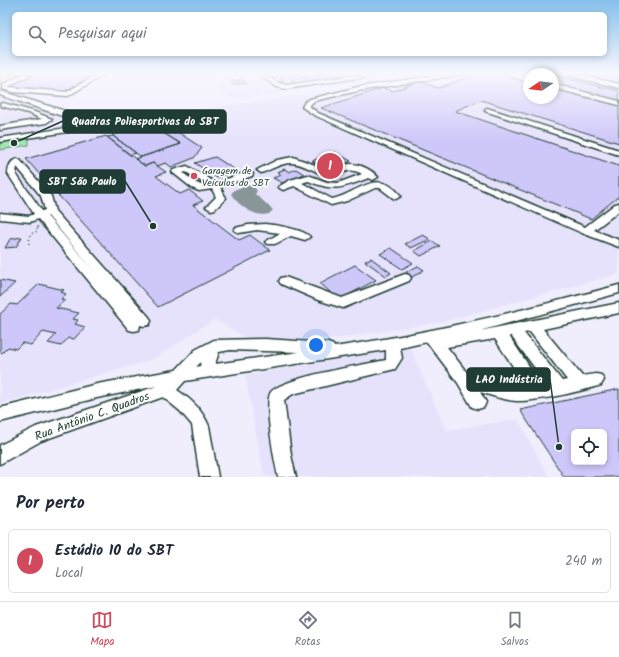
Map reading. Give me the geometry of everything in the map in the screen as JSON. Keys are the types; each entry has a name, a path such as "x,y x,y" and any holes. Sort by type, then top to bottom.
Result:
{"street":[{"path":"0,140 81,128 90,125 90,122 85,120 11,96"},
{"path":"327,96 312,100 307,103 305,107 310,111 619,244"},
{"path":"593,96 619,103"},
{"path":"4,103 23,100"},
{"path":"4,103 33,103"},
{"path":"0,128 48,120 39,114 4,103"},
{"path":"487,110 619,153"},
{"path":"212,207 220,198 220,194 215,186 249,174 253,176 262,176 264,172 261,170 280,162 293,160 328,173 335,173 348,167 355,167 370,174 396,196"},
{"path":"283,187 308,178 326,185 339,186 370,174"},
{"path":"294,182 331,202 343,200 369,187 382,185"},
{"path":"586,231 619,206"},
{"path":"0,215 30,219 44,217 139,324"},
{"path":"239,230 259,226 268,226 305,237"},
{"path":"271,242 290,232"},
{"path":"285,281 323,298 342,302 405,278"},
{"path":"433,340 619,288"},
{"path":"0,415 44,402 162,378 392,344 506,332 619,308"},
{"path":"533,326 579,384"},
{"path":"502,376 523,378 527,375 506,332"},
{"path":"506,332 559,388"},
{"path":"433,340 463,378 478,402"},
{"path":"206,372 214,346 234,344 354,350"},
{"path":"287,477 282,455 276,403 277,397 288,389 301,385 390,365 395,359 392,344"},
{"name":"Rua Antônio C. Quadros","path":"0,455 36,435 173,386 198,355 214,346"},
{"path":"463,378 493,390 517,394 540,392 596,380"},
{"path":"165,390 190,409 198,419 201,426 209,477"}],"path":[{"path":"29,244 30,234 38,232 36,227 44,217"}],"shaded area":[{"path":"0,96 14,96 103,123 290,96 523,96 523,104 559,104 559,96 619,96 619,274 441,322 341,338 249,340 215,319 154,359 0,404"},
{"path":"228,96 253,96 234,99"},
{"path":"410,347 446,430 518,419 549,477 272,477 264,475 245,375"}],"green space":[{"path":"29,137 29,145 0,150 0,141"}],"building":[{"path":"357,96 523,96 523,104 559,104 559,96 585,96 619,105 619,143 481,100 455,111 619,166 619,196 591,219 321,108"},
{"path":"601,96 619,96 619,101"},
{"path":"150,124 181,144 141,157 112,135"},
{"path":"167,125 202,148 194,158 171,167 166,163 157,166 153,163 145,166 135,159 181,144 155,128"},
{"path":"106,136 145,166 153,163 166,172 156,176 180,194 189,190 203,201 193,205 239,240 250,235 270,250 158,307 26,159"},
{"path":"113,136 136,153 130,155 107,137"},
{"path":"334,152 351,161 329,170 312,161"},
{"path":"215,157 237,171 217,178 195,163"},
{"path":"285,169 289,172 296,169 304,174 282,183 273,178 281,175 277,172"},
{"path":"423,235 430,239 411,248 405,244"},
{"path":"22,237 16,247 5,248 10,239"},
{"path":"432,241 440,246 421,256 414,251"},
{"path":"391,248 413,263 402,269 380,254"},
{"path":"371,258 391,273 386,276 365,261"},
{"path":"355,265 376,280 339,300 320,283"},
{"path":"418,266 424,270 412,277 406,272"},
{"path":"0,280 15,283 0,297"},
{"path":"39,284 64,290 61,292 66,294 61,299 65,300 56,308 79,313 73,319 78,320 75,324 85,327 74,339 68,338 61,346 48,343 56,335 43,332 31,345 22,343 16,349 8,347 2,353 0,352 0,314 11,304 17,305"},
{"path":"619,389 619,477 564,477 520,410"}],"taxiway":[{"path":"247,191 241,194 262,210"}],"place":[{"name":"Quadras Poliesportivas do SBT","path":"14,143"},
{"name":"Estúdio 10 do SBT","path":"330,166"},
{"name":"Garagem de Veículos do SBT","path":"194,176"},
{"name":"SBT São Paulo","path":"153,226"},
{"name":"LAO Indústria","path":"559,447"}]}
